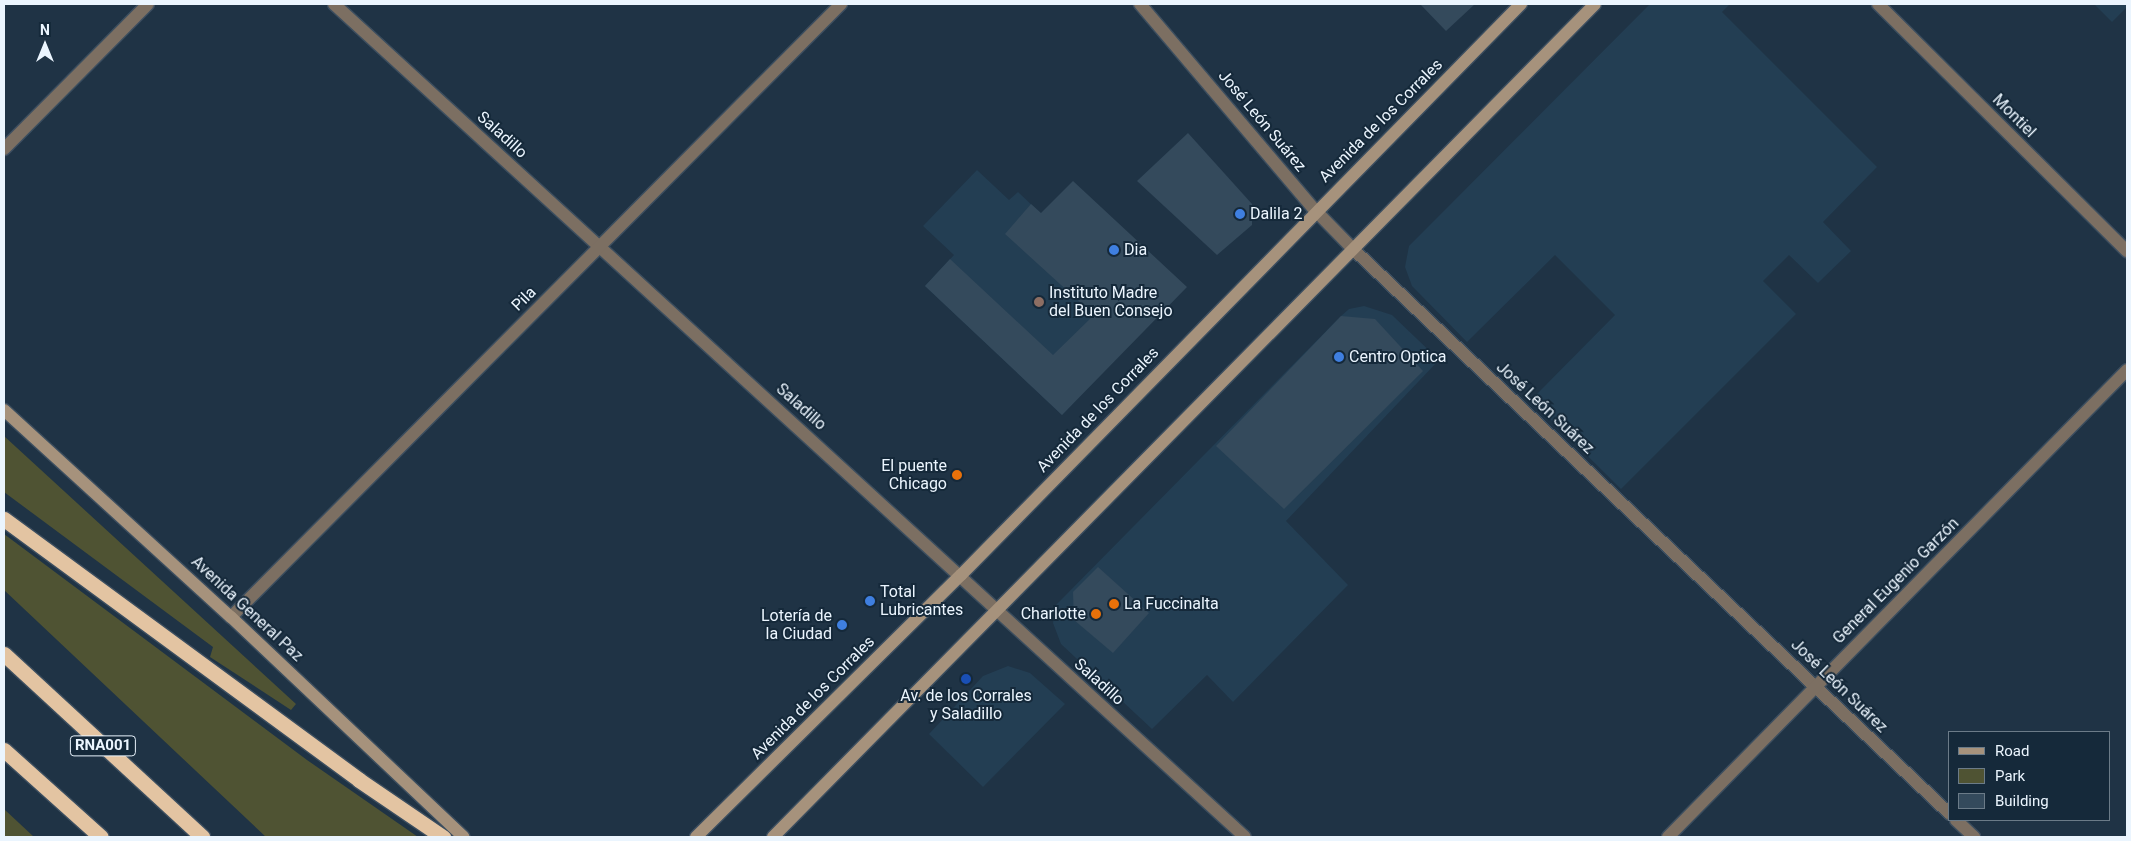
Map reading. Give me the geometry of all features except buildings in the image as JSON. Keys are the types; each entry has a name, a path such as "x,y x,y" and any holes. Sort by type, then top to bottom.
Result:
{"highway":[{"path":"4,519 359,780 443,837"},
{"name":"RNA001","path":"4,654 202,837"},
{"path":"4,750 101,837"}],"main road":[{"name":"Avenida de los Corrales","path":"696,837 960,574 1315,210 1521,4"},
{"path":"773,837 1352,248 1595,4"},
{"name":"Avenida General Paz","path":"4,410 231,617 464,837"}],"street":[{"path":"4,149 148,4"},
{"name":"Saladillo","path":"334,4 960,574 996,610 1245,837"},
{"name":"Pila","path":"231,617 841,4"},
{"name":"José León Suárez","path":"1140,4 1315,210 1352,248 1948,812"},
{"name":"Montiel","path":"1878,4 2127,251"},
{"name":"General Eugenio Garzón","path":"1668,837 2127,370"},
{"path":"1957,821 1974,837"}],"shaded area":[{"path":"1650,4 1730,4 1722,12 1877,167 1823,222 1851,251 1818,283 1789,255 1763,281 1796,314 1621,489 1531,400 1615,315 1555,255 1467,342 1412,286 1405,267 1409,246"},
{"path":"2094,4 2127,4 2127,7 2112,22"},
{"name":"Instituto Madre del Buen Consejo","path":"977,170 1009,200 1018,192 1153,319 1062,415 925,286 954,255 923,226"},
{"path":"1364,306 1392,315 1439,360 1286,521 1348,585 1233,702 1207,675 1152,729 1061,644 1053,623 1056,605 1341,316 1349,309"},
{"path":"1008,666 1030,673 1065,704 983,787 929,734 983,676"}],"green space":[{"path":"4,436 296,704 291,710 210,657 213,647 4,492"},
{"path":"4,534 307,760 418,837 266,837 4,590"},
{"path":"4,809 34,837 4,837"}],"place":[{"name":"Dalila 2","path":"1240,214"},
{"name":"Dia","path":"1114,250"},
{"name":"Instituto Madre del Buen Consejo","path":"1039,302"},
{"name":"Centro Optica","path":"1339,357"},
{"name":"El puente Chicago","path":"957,475"},
{"name":"Total Lubricantes","path":"870,601"},
{"name":"La Fuccinalta","path":"1114,604"},
{"name":"Charlotte","path":"1096,614"},
{"name":"Lotería de la Ciudad","path":"842,625"},
{"name":"Av. de los Corrales y Saladillo","path":"966,679"}]}
